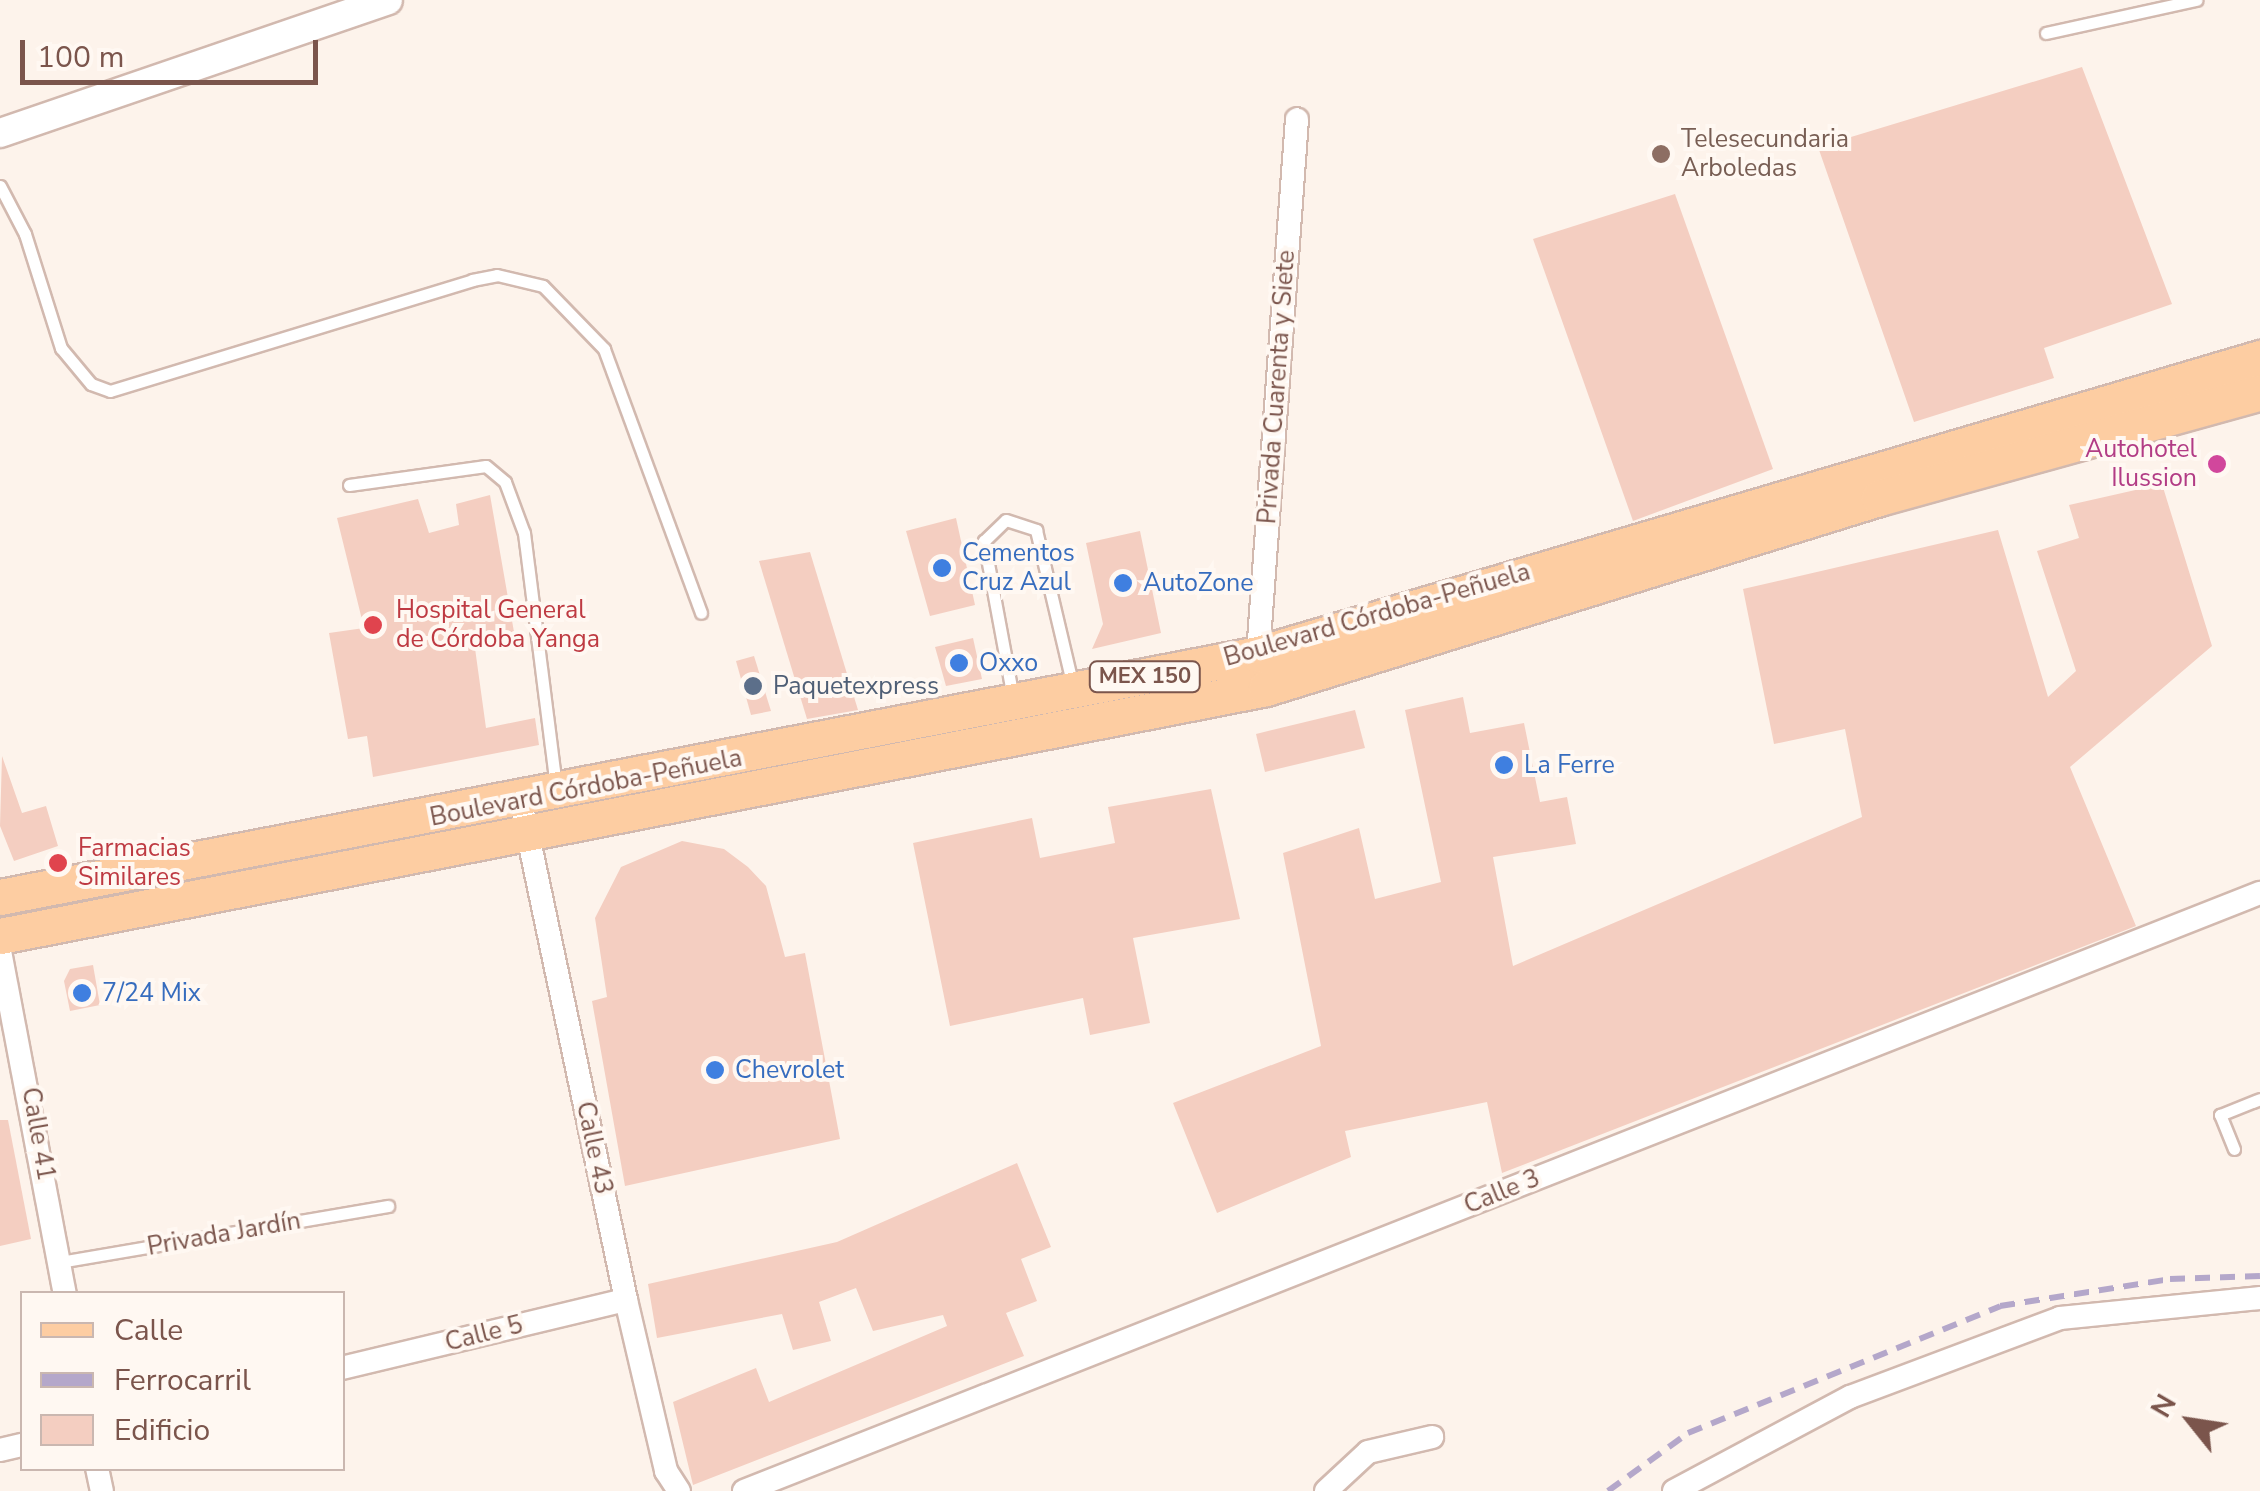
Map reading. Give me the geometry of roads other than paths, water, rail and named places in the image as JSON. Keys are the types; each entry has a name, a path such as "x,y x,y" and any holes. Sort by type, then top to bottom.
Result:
{"main road":[{"name":"Boulevard Córdoba-Peñuela","path":"7,940 1081,726 2260,358"},
{"name":"Boulevard Córdoba-Peñuela","path":"2,890 520,802 1074,691 1262,671 2260,392"}],"street":[{"path":"5,127 388,0"},
{"name":"Privada Cuarenta y Siete","path":"1262,671 1297,119"},
{"name":"Calle 43","path":"520,802 626,1300 666,1471 679,1491"},
{"path":"2,890 7,940"},
{"name":"Calle 3","path":"744,1491 2260,892"},
{"name":"Calle 41","path":"7,940 65,1291"},
{"path":"1674,1491 1834,1404 2060,1318 2260,1298"},
{"name":"Calle 5","path":"345,1367 626,1300"},
{"path":"1326,1491 1368,1452 1432,1437"}],"lane":[{"path":"2046,33 2196,0"},
{"path":"0,186 25,234 62,348 91,384 110,390 472,280 497,275 543,286 604,349 701,613"},
{"path":"349,485 486,466 505,482 524,533 558,794"},
{"path":"1021,738 984,541 1006,520 1036,530 1081,726"},
{"path":"2234,1149 2220,1115 2260,1099"},
{"name":"Privada Jardín","path":"60,1262 388,1206"}],"railway":[{"path":"1608,1491 1688,1433 2000,1306 2170,1279 2260,1276"}],"place":[{"name":"Telesecundaria Arboledas","path":"1661,154"},
{"name":"Autohotel Ilussion","path":"2217,464"},
{"name":"Cementos Cruz Azul","path":"942,568"},
{"name":"AutoZone","path":"1123,583"},
{"name":"Hospital General de Córdoba Yanga","path":"373,625"},
{"name":"Oxxo","path":"959,663"},
{"name":"Paquetexpress","path":"753,686"},
{"name":"La Ferre","path":"1504,765"},
{"name":"Farmacias Similares","path":"58,863"},
{"name":"7/24 Mix","path":"82,993"},
{"name":"Chevrolet","path":"715,1070"}]}
